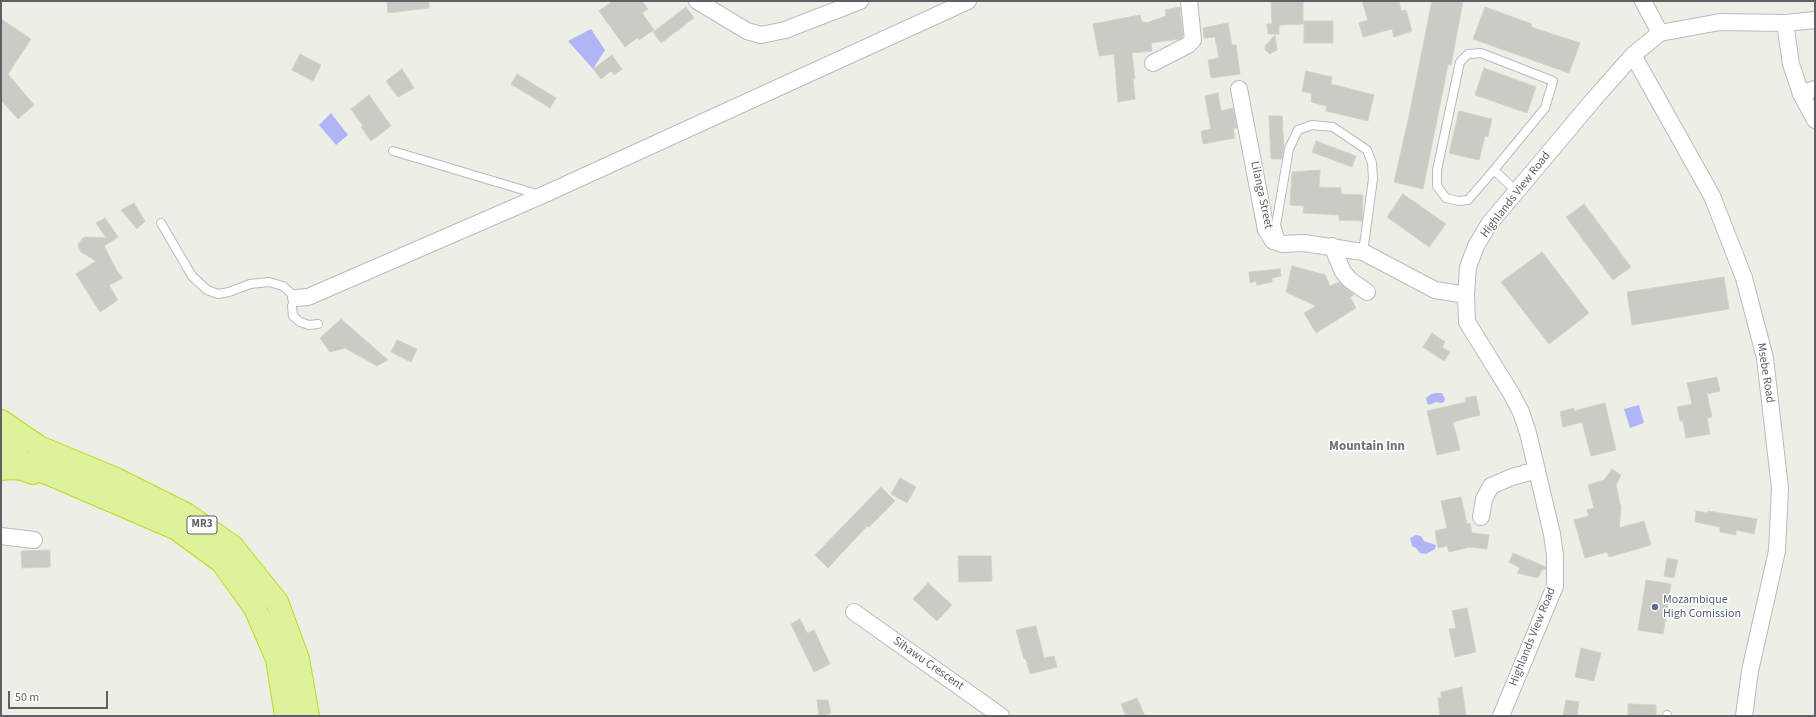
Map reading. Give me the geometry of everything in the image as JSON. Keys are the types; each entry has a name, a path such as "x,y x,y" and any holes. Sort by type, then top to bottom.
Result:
{"highway":[{"name":"MR3","path":"1,421 39,447 116,479 186,514 232,546 277,602 298,659 308,716"},
{"name":"MR3","path":"1,445 21,462 177,529 222,562 255,608 274,652 286,716"},
{"path":"1,469 23,469 67,487 106,498"}],"street":[{"path":"697,1 747,31 761,35 785,30 860,1"},
{"path":"296,298 308,297 543,196 968,1"},
{"path":"1153,63 1188,45 1193,40 1190,1"},
{"path":"1643,1 1660,33"},
{"name":"Highlands View Road","path":"1501,716 1555,586 1555,555 1552,534 1522,412 1467,322 1466,295 1468,267 1476,246 1489,224 1632,55 1660,33 1720,22 1785,23 1815,20"},
{"path":"1785,23 1791,64 1808,92 1815,120"},
{"name":"Msebe Road","path":"1632,55 1712,196 1744,278 1765,358 1780,488 1777,551 1750,671 1744,716"},
{"name":"Lilanga Street","path":"1239,89 1266,230 1274,241 1282,244"},
{"path":"1282,244 1304,243 1332,246 1363,252 1435,290 1466,295"},
{"path":"1332,246 1343,272 1367,292"},
{"path":"1481,517 1484,499 1491,486 1512,477 1537,470"},
{"path":"1,536 34,540"},
{"name":"Sihawu Crescent","path":"854,612 1001,716"}],"lane":[{"path":"1481,53 1553,82 1546,108 1494,170 1468,200 1458,202 1446,198 1437,186 1437,170 1460,62 1468,54 1481,53"},
{"path":"1282,244 1276,224 1289,149 1298,130 1312,125 1332,127 1367,150 1372,163 1373,179 1363,252"},
{"path":"393,151 543,196"},
{"path":"1494,170 1516,191"},
{"path":"161,223 192,276 207,290 218,294 229,292 250,284 269,282 283,286 296,298 292,306 293,316 300,322 310,325 318,324"}],"water":[{"path":"591,29 605,50 593,69 568,41"},
{"path":"331,113 348,135 336,145 319,125"},
{"path":"1442,393 1445,399 1444,402 1436,402 1429,405 1426,398 1431,394"},
{"path":"1639,405 1644,423 1630,428 1624,409"},
{"path":"1416,535 1421,536 1424,541 1436,545 1435,549 1426,554 1420,553 1412,546 1410,538"}],"building":[{"path":"387,1 429,1 429,8 388,13"},
{"path":"613,1 642,1 648,9 642,13 654,30 639,40 637,38 625,47 599,11"},
{"path":"1271,1 1303,1 1303,24 1279,25 1279,34 1268,34 1267,24 1272,24"},
{"path":"1362,1 1399,1 1401,11 1406,10 1412,31 1394,37 1392,29 1363,37 1359,23 1368,20"},
{"path":"1432,1 1463,1 1451,65 1448,65 1423,189 1394,182"},
{"path":"686,7 694,18 661,43 653,32"},
{"path":"1180,7 1183,36 1180,39 1151,43 1152,51 1132,53 1135,79 1133,79 1135,99 1118,102 1114,54 1099,56 1093,24 1140,15 1142,22 1146,23 1166,16 1165,10"},
{"path":"1485,7 1532,24 1531,27 1580,43 1569,73 1473,39"},
{"path":"1,19 31,39 8,74 34,105 18,119 1,100"},
{"path":"1304,21 1333,21 1333,43 1304,43"},
{"path":"1228,23 1232,45 1236,45 1240,74 1211,78 1208,60 1219,58 1215,37 1204,38 1203,28"},
{"path":"1275,35 1277,50 1270,54 1265,50 1265,46"},
{"path":"300,54 321,65 313,81 292,70"},
{"path":"612,55 622,69 614,75 611,71 601,79 593,69"},
{"path":"1484,68 1536,87 1527,113 1475,95"},
{"path":"402,69 414,88 398,97 386,81"},
{"path":"1306,71 1332,77 1331,84 1374,95 1368,121 1326,111 1327,106 1311,102 1312,94 1302,91"},
{"path":"517,74 556,98 550,108 511,84"},
{"path":"1218,93 1221,111 1233,108 1237,128 1233,128 1235,138 1203,144 1201,131 1211,129 1205,96"},
{"path":"369,95 391,126 371,141 351,109"},
{"path":"1459,111 1492,119 1488,137 1485,136 1479,160 1449,153"},
{"path":"1269,116 1282,116 1284,148 1282,159 1271,159"},
{"path":"1316,141 1356,156 1352,167 1312,152"},
{"path":"1320,170 1319,187 1341,188 1341,194 1363,195 1362,221 1339,220 1339,215 1303,213 1304,206 1290,205 1292,172"},
{"path":"1403,194 1446,224 1429,247 1387,217"},
{"path":"134,203 145,221 137,229 121,210"},
{"path":"1584,204 1631,267 1613,280 1566,217"},
{"path":"105,218 118,237 104,246 117,271 123,278 109,285 118,300 100,312 76,274 96,261 81,252 78,246 83,238 86,237 106,238 96,223"},
{"path":"1542,252 1589,313 1549,344 1501,282"},
{"path":"1292,266 1325,275 1330,286 1339,282 1354,295 1350,297 1356,308 1316,333 1304,313 1316,306 1286,292"},
{"path":"1280,269 1281,276 1272,278 1272,282 1257,285 1256,281 1250,283 1249,272"},
{"path":"1724,277 1729,309 1632,325 1627,292"},
{"path":"341,319 388,360 377,366 345,348 330,352 320,338"},
{"path":"1432,333 1445,342 1442,347 1450,352 1444,361 1423,347"},
{"path":"397,340 417,349 411,362 391,352"},
{"path":"1717,377 1720,391 1707,394 1712,417 1707,418 1710,434 1686,438 1683,421 1680,421 1677,407 1692,404 1687,383"},
{"path":"1476,396 1480,415 1453,422 1460,450 1437,455 1427,411 1466,402 1465,398"},
{"path":"1605,403 1616,450 1591,456 1582,422 1563,427 1560,412 1574,408 1574,411"},
{"path":"1612,469 1621,475 1616,485 1621,508 1619,528 1644,521 1651,545 1609,557 1607,552 1585,558 1574,520 1589,516 1587,510 1594,508 1588,485 1604,480"},
{"path":"900,478 916,487 907,503 891,494"},
{"path":"881,487 895,501 869,527 867,526 828,568 815,555"},
{"path":"1461,497 1467,524 1470,523 1472,533 1489,535 1487,549 1470,547 1449,552 1447,546 1438,548 1435,531 1447,528 1441,501"},
{"path":"1696,511 1708,513 1708,511 1757,519 1754,534 1736,530 1736,535 1720,532 1720,527 1695,522"},
{"path":"50,550 50,567 22,568 21,551"},
{"path":"1513,553 1546,567 1546,569 1542,570 1538,578 1517,573 1520,568 1509,562"},
{"path":"958,556 991,556 992,581 959,582"},
{"path":"1667,558 1678,560 1674,578 1664,576"},
{"name":"Mozambique High Comission","path":"1646,580 1671,584 1663,634 1638,630"},
{"path":"928,583 952,605 937,621 913,599"},
{"path":"1467,608 1476,652 1455,657 1449,629 1456,628 1452,611"},
{"path":"800,619 807,633 814,630 830,664 814,672 791,624"},
{"path":"1036,626 1044,658 1054,656 1057,667 1030,674 1016,630"},
{"path":"1581,648 1601,653 1594,681 1575,677"},
{"path":"1462,687 1466,716 1440,716 1438,698 1441,698 1441,692"},
{"path":"1137,698 1145,716 1126,716 1121,704"},
{"path":"817,700 828,700 831,713 819,716"},
{"path":"1566,700 1579,702 1577,716 1563,716"},
{"path":"1628,704 1656,705 1656,716 1628,716"}],"place":[{"name":"Mozambique High Comission","path":"1655,607"}],"district":[{"name":"Mountain Inn","path":"1367,447"}]}
